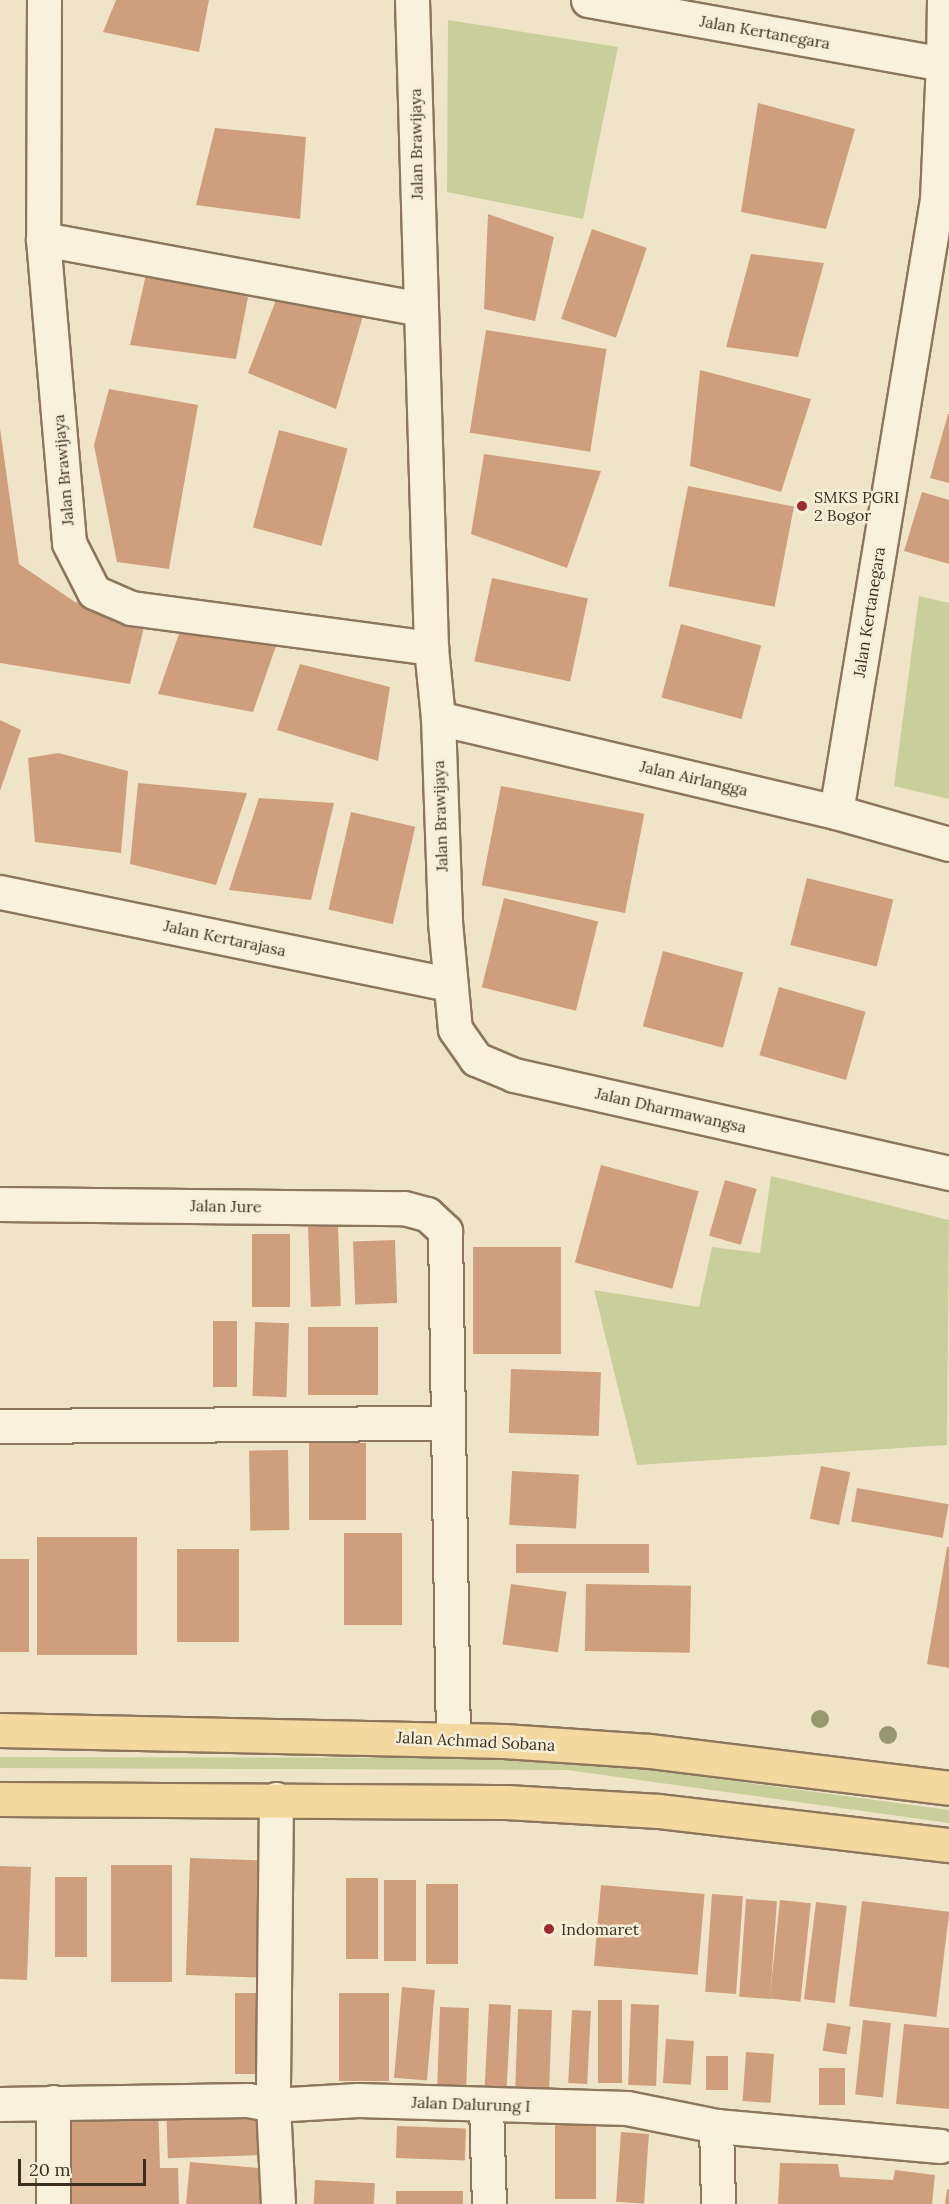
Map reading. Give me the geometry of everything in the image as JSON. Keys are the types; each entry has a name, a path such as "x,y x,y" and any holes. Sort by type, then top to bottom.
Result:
{"main road":[{"name":"Jalan Achmad Sobana","path":"0,1730 453,1738 649,1751 949,1788"},
{"path":"0,1799 506,1802 658,1811 949,1845"}],"street":[{"name":"Jalan Brawijaya","path":"44,0 43,238 69,543 94,592 131,608 431,648"},
{"name":"Jalan Brawijaya","path":"412,0 431,648 438,718 439,827 450,984"},
{"name":"Jalan Kertanegara","path":"588,0 943,64"},
{"name":"Jalan Kertanegara","path":"836,812 943,201 944,0"},
{"path":"43,238 420,309"},
{"name":"Jalan Airlangga","path":"438,718 836,812 949,844"},
{"name":"Jalan Kertarajasa","path":"0,892 450,984"},
{"name":"Jalan Dharmawangsa","path":"450,984 455,1029 476,1059 514,1075 949,1173"},
{"name":"Jalan Jure","path":"0,1204 404,1208 427,1214 445,1231 448,1423"},
{"path":"0,1426 448,1423 453,1738"},
{"path":"276,1799 273,2104 278,2204"},
{"name":"Jalan Dalurung I","path":"0,2104 248,2100 273,2104 358,2100 627,2108 716,2126 940,2146"},
{"path":"53,2102 53,2204"},
{"path":"486,2105 489,2204"},
{"path":"716,2126 718,2204"}],"green space":[{"path":"448,20 618,47 583,219 447,192"},
{"path":"919,596 949,603 949,799 894,786"},
{"path":"771,1176 949,1220 947,1445 637,1465 594,1290 699,1307 712,1247 760,1253"},
{"path":"0,1757 562,1758 949,1810 949,1823 567,1770 0,1768"}],"building":[{"path":"116,0 209,0 199,52 103,32"},
{"path":"758,103 855,129 826,229 741,212"},
{"path":"215,128 306,137 300,219 196,205"},
{"path":"488,214 554,237 535,321 484,309"},
{"path":"592,229 647,248 616,338 561,319"},
{"path":"751,254 824,263 798,357 726,347"},
{"path":"147,270 248,297 236,359 130,345"},
{"path":"279,292 365,309 336,409 248,373"},
{"path":"486,330 606,349 590,452 470,433"},
{"path":"700,370 811,399 781,492 690,466"},
{"path":"109,389 198,405 169,569 117,562 94,445"},
{"path":"949,414 949,483 930,478"},
{"path":"0,428 19,564 75,602 147,615 130,684 0,663"},
{"path":"279,430 348,448 321,546 253,528"},
{"path":"484,454 601,471 567,568 471,534"},
{"path":"688,486 794,507 775,607 669,586"},
{"path":"922,492 949,500 949,564 904,551"},
{"path":"492,578 588,598 570,682 474,661"},
{"path":"681,624 761,645 742,719 661,697"},
{"path":"181,628 276,646 253,712 158,694"},
{"path":"300,664 390,687 378,761 277,730"},
{"path":"0,720 21,730 0,791"},
{"path":"58,753 128,771 121,853 35,842 28,758"},
{"path":"138,783 247,793 216,885 130,864"},
{"path":"501,786 644,814 625,913 482,885"},
{"path":"259,798 334,803 311,900 229,890"},
{"path":"351,812 415,827 393,924 329,909"},
{"path":"807,878 893,900 877,966 790,945"},
{"path":"504,898 598,921 576,1011 482,987"},
{"path":"663,951 743,972 723,1048 643,1026"},
{"path":"779,987 866,1012 846,1080 759,1055"},
{"path":"601,1165 699,1191 672,1289 575,1263"},
{"path":"725,1180 757,1189 741,1245 709,1236"},
{"path":"338,1226 341,1306 311,1307 308,1227"},
{"path":"252,1234 290,1234 290,1307 252,1307"},
{"path":"395,1240 397,1303 355,1304 353,1241"},
{"path":"473,1247 561,1247 561,1354 473,1354"},
{"path":"213,1321 237,1321 237,1387 213,1387"},
{"path":"255,1322 289,1323 286,1397 252,1396"},
{"path":"308,1327 378,1327 378,1395 308,1395"},
{"path":"511,1369 601,1372 599,1436 509,1433"},
{"path":"309,1443 366,1443 366,1520 309,1520"},
{"path":"288,1450 289,1530 250,1531 249,1451"},
{"path":"821,1466 850,1472 839,1525 810,1519"},
{"path":"512,1471 579,1475 576,1528 509,1525"},
{"path":"857,1488 949,1504 943,1538 851,1521"},
{"path":"344,1533 402,1533 402,1625 344,1625"},
{"path":"37,1537 137,1537 137,1655 37,1655"},
{"path":"516,1544 649,1544 649,1573 516,1573"},
{"path":"947,1547 949,1547 949,1668 927,1664"},
{"path":"177,1549 239,1549 239,1642 177,1642"},
{"path":"0,1559 29,1559 29,1652 0,1652"},
{"path":"511,1584 566,1592 558,1652 503,1644"},
{"path":"586,1584 691,1586 690,1653 585,1651"},
{"path":"190,1858 266,1861 262,1978 186,1975"},
{"path":"111,1865 172,1865 172,1982 111,1982"},
{"path":"0,1866 31,1867 27,1980 0,1979"},
{"path":"55,1877 87,1877 87,1957 55,1957"},
{"path":"346,1878 378,1878 378,1959 346,1959"},
{"path":"384,1880 416,1880 416,1961 384,1961"},
{"path":"426,1884 458,1884 458,1964 426,1964"},
{"path":"601,1885 705,1894 698,1975 594,1966"},
{"path":"712,1894 743,1896 736,1994 705,1992"},
{"path":"746,1899 777,1901 770,1999 739,1997"},
{"path":"780,1900 811,1903 800,2002 770,1998"},
{"path":"862,1901 949,1912 936,2017 849,2006"},
{"path":"816,1902 847,1906 835,2003 804,1999"},
{"path":"402,1987 435,1990 427,2081 394,2078"},
{"path":"235,1993 266,1993 266,2074 235,2074"},
{"path":"339,1993 389,1993 389,2081 339,2081"},
{"path":"598,2000 622,2000 622,2083 598,2083"},
{"path":"489,2004 511,2005 507,2087 485,2086"},
{"path":"631,2004 659,2005 656,2086 628,2085"},
{"path":"440,2007 469,2008 466,2086 437,2085"},
{"path":"518,2009 552,2010 549,2090 515,2089"},
{"path":"572,2010 591,2011 587,2084 568,2083"},
{"path":"863,2020 891,2023 883,2098 855,2095"},
{"path":"827,2023 851,2027 846,2054 823,2051"},
{"path":"904,2024 949,2028 949,2109 896,2104"},
{"path":"666,2039 694,2041 691,2085 663,2083"},
{"path":"746,2052 774,2054 771,2103 743,2101"},
{"path":"706,2056 728,2056 728,2090 706,2090"},
{"path":"819,2068 845,2068 845,2105 819,2105"},
{"path":"259,2103 261,2155 168,2158 166,2106"},
{"path":"158,2104 160,2168 178,2168 179,2204 72,2204 70,2106"},
{"path":"555,2124 596,2124 596,2199 555,2199"},
{"path":"397,2126 466,2128 465,2160 396,2158"},
{"path":"621,2132 649,2134 644,2204 616,2202"},
{"path":"190,2162 271,2169 268,2204 186,2204"},
{"path":"780,2163 838,2164 840,2177 893,2180 895,2170 935,2175 932,2204 778,2204"},
{"path":"315,2180 375,2183 374,2204 314,2204"},
{"path":"947,2189 949,2190 949,2204 945,2204"},
{"path":"396,2191 463,2191 463,2204 396,2204"}],"place":[{"name":"SMKS PGRI 2 Bogor","path":"802,506"},
{"name":"Indomaret","path":"549,1929"}]}
